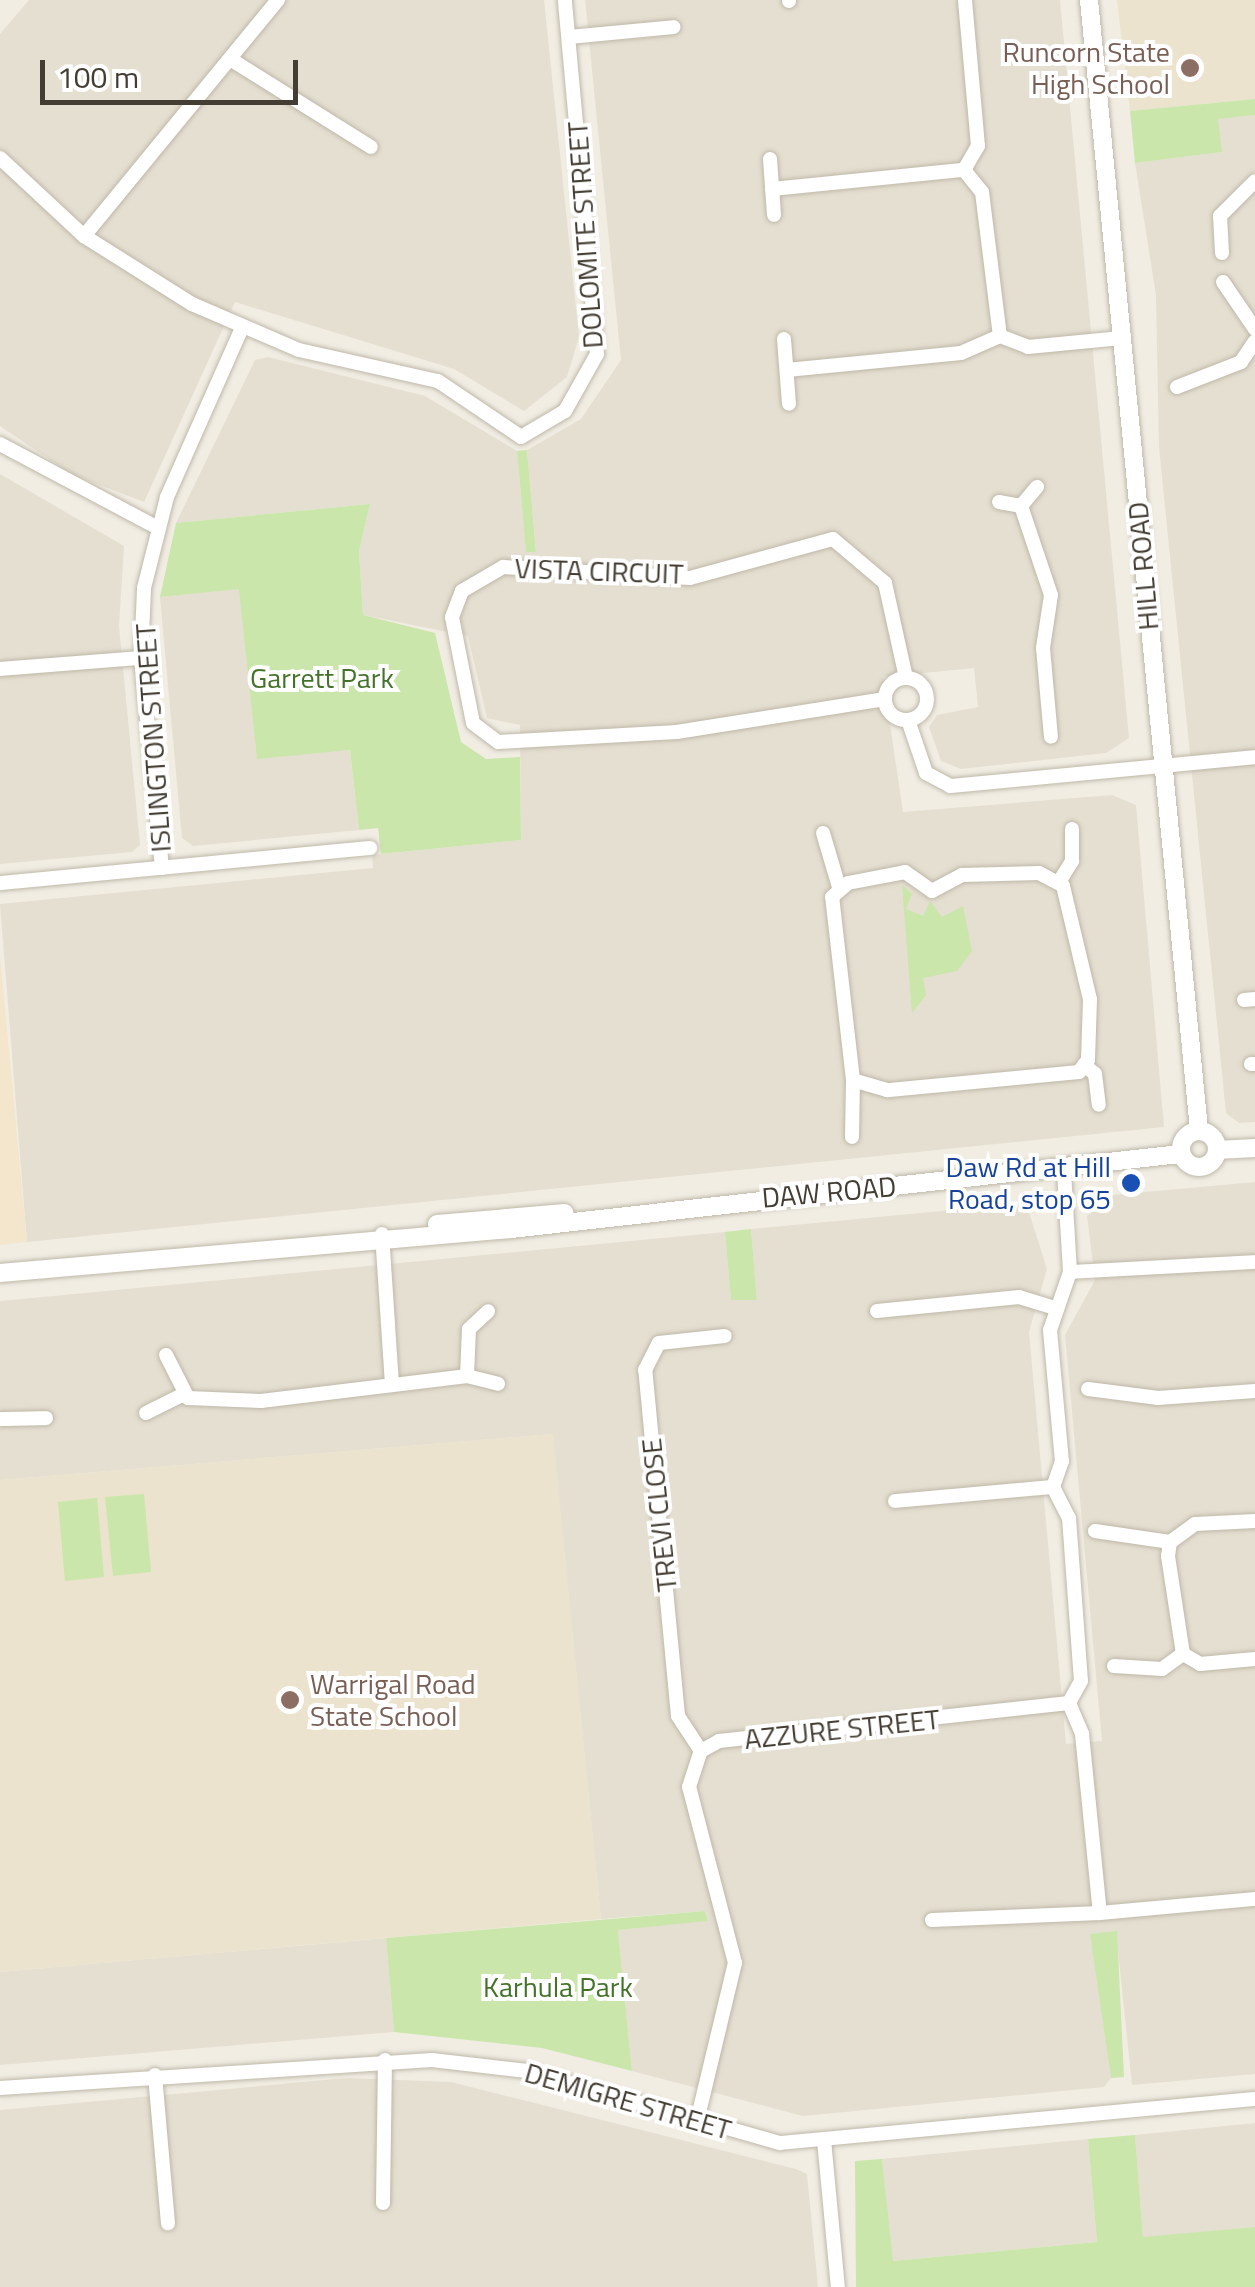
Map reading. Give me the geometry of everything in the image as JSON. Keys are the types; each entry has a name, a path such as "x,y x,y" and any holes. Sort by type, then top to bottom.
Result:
{"street":[{"path":"84,236 278,0"},
{"name":"DOLOMITE STREET","path":"242,328 438,381 522,437 564,411 597,354 565,0"},
{"path":"964,0 978,146 964,170"},
{"name":"HILL ROAD","path":"1090,0 1199,1131"},
{"path":"569,37 674,27"},
{"path":"230,59 370,147"},
{"path":"0,158 84,236 242,328"},
{"path":"770,159 774,216"},
{"path":"772,189 964,170"},
{"path":"964,170 982,192 1000,336"},
{"path":"1222,253 1220,216 1255,181"},
{"path":"1223,282 1255,329"},
{"name":"ISLINGTON STREET","path":"162,868 141,658 156,526 242,328"},
{"path":"787,370 961,354 1000,336 1028,347 1122,338"},
{"path":"784,338 789,404"},
{"path":"1177,387 1242,362 1255,341"},
{"path":"0,444 156,526"},
{"path":"1022,506 1037,487"},
{"path":"999,502 1022,506"},
{"path":"1022,506 1050,595 1043,648 1051,737"},
{"name":"VISTA CIRCUIT","path":"885,699 694,730 498,742 473,723 452,616 462,590 504,567 690,578 833,539 885,583 906,678"},
{"path":"0,669 141,658"},
{"path":"908,720 928,700 906,678 885,699 908,720 920,765 950,786 1255,757"},
{"path":"1059,882 1072,862 1072,829"},
{"path":"822,833 839,887 832,909 854,1080 852,1138"},
{"path":"0,883 370,848"},
{"path":"839,887 905,872 932,891 962,876 1039,873 1059,882 1071,898 1090,999 1084,1066"},
{"path":"854,1080 886,1090 1084,1066 1095,1074 1099,1105"},
{"path":"1180,1154 1184,1138 1199,1131 1217,1150"},
{"name":"DAW ROAD","path":"0,1273 382,1234 485,1232 597,1214 1064,1171 1180,1154 1203,1168 1217,1150 1255,1148"},
{"path":"1064,1171 1070,1272 1054,1308 1062,1461 1053,1487 1068,1518 1082,1681 1069,1704 1082,1734 1100,1914"},
{"path":"382,1234 392,1384"},
{"path":"1070,1272 1255,1262"},
{"path":"876,1310 1019,1296 1054,1308"},
{"path":"466,1376 469,1330 488,1311"},
{"name":"TREVI CLOSE","path":"701,1751 678,1716 645,1370 658,1343 725,1336"},
{"path":"166,1355 184,1394"},
{"path":"146,1413 184,1394 262,1400 466,1376 498,1384"},
{"path":"1088,1389 1158,1398 1255,1391"},
{"path":"0,1419 46,1418"},
{"path":"896,1501 1053,1487"},
{"path":"1096,1531 1170,1542 1195,1524 1255,1521"},
{"path":"1170,1542 1182,1654"},
{"path":"1182,1654 1200,1664 1255,1659"},
{"path":"1114,1666 1162,1669 1182,1654"},
{"name":"AZZURE STREET","path":"701,1751 719,1740 1069,1704"},
{"path":"697,2121 735,1964 689,1787 701,1751"},
{"path":"932,1920 1100,1914 1255,1900"},
{"path":"384,2203 385,2060"},
{"name":"DEMIGRE STREET","path":"0,2088 385,2060 527,2071 780,2142 1255,2099"},
{"path":"155,2075 168,2223"},
{"path":"824,2140 838,2287"}],"shaded area":[{"path":"29,0 544,0 579,337 567,377 524,411 454,369 235,302 144,502 71,474 0,426 0,34"},
{"path":"585,0 1060,0 1129,738 1106,753 961,769 941,761 929,727 937,715 978,707 974,668 883,677 903,812 1112,795 1136,805 1164,1127 27,1242 0,904 373,868 372,855 521,840 520,725 487,718 468,636 363,615 359,551 370,504 176,523 255,360 268,357 425,396 517,451 526,551 536,551 527,450 581,419 621,360"},
{"name":"Runcorn State High School","path":"1117,0 1255,0 1255,99 1130,111"},
{"path":"1255,115 1255,1122 1239,1123 1226,1113 1159,447 1156,295 1135,163 1221,152 1217,118"},
{"path":"0,474 124,546 119,626 140,845 132,852 0,864"},
{"path":"240,588 257,758 350,750 359,830 193,846 182,838 160,597"},
{"path":"0,955 27,1242 0,1245"},
{"path":"1255,1182 1255,2074 1132,2085 1116,1932 1091,1934 1111,2078 1104,2087 803,2116 632,2071 618,1930 708,1920 705,1911 601,1919 552,1434 0,1480 0,1301 725,1232 731,1299 757,1300 751,1229 1026,1203 1047,1269 1029,1332 1066,1744 1102,1741 1065,1335 1095,1280 1087,1216 1112,1195"},
{"name":"Warrigal Road State School","path":"553,1434 601,1919 0,1972 0,1480"},
{"path":"386,1938 394,2032 0,2065 0,1972"},
{"path":"347,2078 451,2082 796,2169 807,2174 818,2287 0,2287 0,2110"},
{"path":"1255,2123 1255,2227 1143,2238 1135,2135"},
{"path":"1088,2139 1097,2242 892,2261 882,2159"}],"green space":[{"path":"1255,99 1255,115 1218,119 1222,152 1135,163 1130,111"},
{"path":"527,450 536,552 526,552 517,451"},
{"name":"Garrett Park","path":"370,504 359,551 363,615 435,633 461,742 486,759 520,757 521,840 381,854 378,828 359,830 350,750 257,759 239,589 160,597 176,523"},
{"path":"902,885 912,894 906,909 923,916 930,901 942,917 963,906 972,951 957,971 923,978 926,995 912,1013"},
{"path":"751,1229 757,1300 731,1300 725,1232"},
{"path":"144,1494 151,1572 113,1576 105,1497"},
{"path":"97,1498 104,1577 65,1581 58,1502"},
{"name":"Karhula Park","path":"705,1911 708,1921 618,1930 632,2071 542,2048 394,2032 386,1938"},
{"path":"1117,1931 1124,2077 1111,2078 1090,1934"},
{"path":"1135,2135 1143,2237 1255,2227 1255,2287 856,2287 855,2161 882,2159 893,2261 1097,2242 1088,2139"}],"place":[{"name":"Runcorn State High School","path":"1190,68"},
{"name":"Daw Rd at Hill Road, stop 65","path":"1131,1183"},
{"name":"Warrigal Road State School","path":"290,1700"}]}
